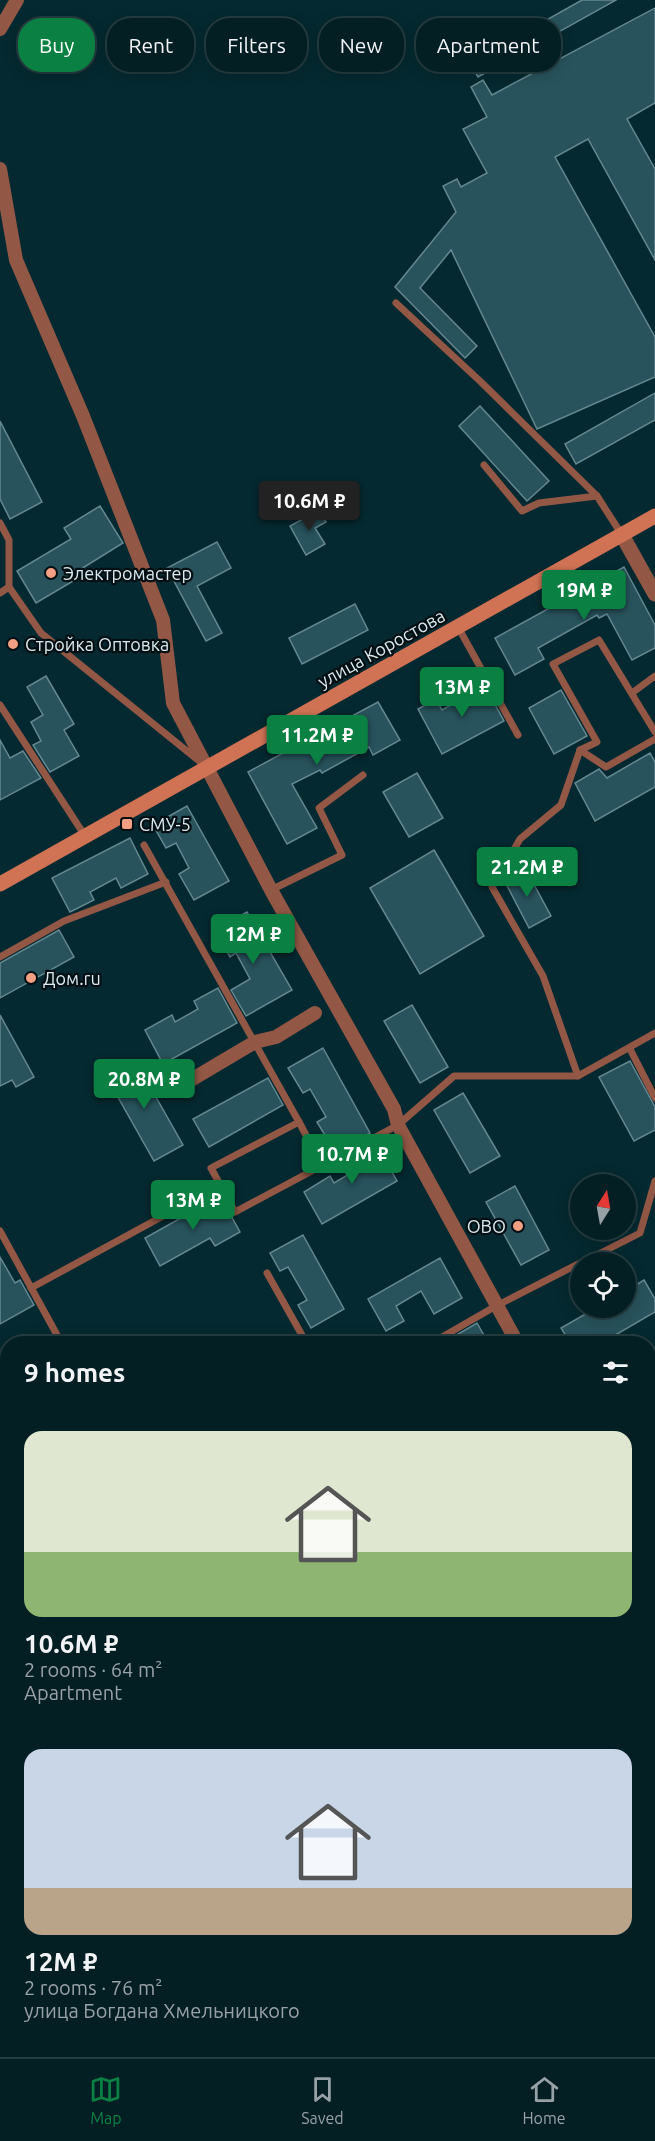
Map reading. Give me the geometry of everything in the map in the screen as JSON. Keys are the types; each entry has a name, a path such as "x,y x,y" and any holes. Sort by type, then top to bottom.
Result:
{"main road":[{"name":"улица Коростова","path":"0,884 655,516"}],"street":[{"path":"0,30 17,0"},
{"path":"0,169 16,260 83,416 163,620 173,703 271,890 394,1108 398,1125 513,1336"},
{"path":"622,535 655,593"},
{"path":"174,1090 255,1042 276,1037 315,1013"}],"lane":[{"path":"396,303 481,382 597,496 622,535"},
{"path":"484,465 522,511 539,503 597,496"},
{"path":"0,523 9,540 9,587 41,633 207,767"},
{"path":"0,593 9,587"},
{"path":"458,627 518,735"},
{"path":"578,1076 543,976 492,886 520,839 561,805 580,750 597,742 553,664 599,640 655,732"},
{"path":"632,693 655,676"},
{"path":"0,705 85,836"},
{"path":"580,750 606,767 655,739"},
{"path":"271,890 342,855 319,808 363,775"},
{"path":"144,845 322,1165"},
{"path":"0,957 64,921 166,882"},
{"path":"299,1122 211,1168 235,1212 398,1125 454,1076 578,1076 655,1033"},
{"path":"630,1049 655,1098"},
{"path":"603,1252 640,1233 655,1181"},
{"path":"31,1288 220,1185"},
{"path":"0,1231 58,1336"},
{"path":"444,1336 496,1305 570,1268"},
{"path":"267,1273 302,1336"}],"building":[{"path":"582,0 616,0 561,31 561,18 550,18"},
{"path":"655,8 655,103 627,119 655,169 655,260 588,139 555,157 655,337 655,377 537,429 451,250 420,288 477,346 465,358 395,287 456,212 443,186 457,179 461,187 487,173 463,129 487,117 471,87 483,80 492,95 535,72 561,72 561,58"},
{"path":"475,72 487,72 478,77"},
{"path":"655,393 655,420 576,464 565,444"},
{"path":"480,406 549,481 527,501 459,426"},
{"path":"0,421 42,502 10,519 0,499"},
{"path":"100,506 123,543 81,569 85,574 36,603 17,571 71,539 64,528"},
{"path":"319,510 326,522 315,528 325,544 306,555 290,526"},
{"path":"217,542 231,568 197,586 222,633 206,641 167,568"},
{"path":"624,567 655,625 655,648 632,660 607,614 599,618 597,615 538,648 544,659 515,675 495,638"},
{"path":"355,604 368,630 302,664 289,638"},
{"path":"46,676 74,724 64,730 79,756 50,772 33,745 41,741 31,722 43,715 27,687"},
{"path":"480,677 504,721 442,754 418,709 436,699 442,710 472,694 467,684"},
{"path":"561,690 587,736 554,754 529,708"},
{"path":"378,702 400,740 373,755 369,747 322,773 320,770 292,784 317,828 287,844 248,772"},
{"path":"0,740 10,758 23,751 41,778 0,800"},
{"path":"650,753 655,762 655,787 595,821 575,783 599,769 607,778"},
{"path":"417,773 443,818 409,837 383,792"},
{"path":"187,806 229,881 194,900 179,874 189,868 176,843 166,848 153,825"},
{"path":"130,838 148,874 121,888 116,878 90,892 94,900 70,912 52,878"},
{"path":"434,850 484,936 420,974 370,888"},
{"path":"525,868 551,916 529,928 504,880"},
{"path":"247,912 292,990 246,1016 231,990 250,979 236,953 230,957 215,930"},
{"path":"59,930 74,957 0,998 0,963"},
{"path":"218,988 237,1023 163,1064 145,1030 172,1015 175,1022 198,1009 194,1001"},
{"path":"412,1005 448,1067 420,1083 384,1021"},
{"path":"0,1015 34,1077 16,1087 12,1080 0,1086"},
{"path":"323,1048 370,1133 345,1147 342,1142 332,1147 317,1122 326,1117 310,1089 303,1093 288,1068"},
{"path":"135,1060 183,1145 154,1161 106,1076"},
{"path":"630,1061 655,1107 655,1130 634,1141 599,1077"},
{"path":"268,1078 283,1105 209,1147 193,1119"},
{"path":"463,1093 500,1156 470,1173 434,1110"},
{"path":"376,1143 397,1181 322,1224 304,1192 330,1176 334,1183 358,1169 350,1157"},
{"name":"ОВО","path":"515,1186 549,1250 521,1265 486,1202"},
{"path":"220,1196 240,1232 215,1246 210,1238 160,1266 145,1238"},
{"path":"303,1235 344,1309 311,1328 298,1305 307,1300 288,1267 280,1271 270,1253"},
{"path":"0,1257 15,1283 20,1280 34,1305 0,1324"},
{"path":"440,1258 462,1298 434,1314 421,1291 396,1306 404,1321 386,1331 368,1299"},
{"path":"644,1280 655,1299 655,1312 614,1336 566,1336 561,1328 578,1318 636,1318 636,1285"},
{"path":"477,1323 484,1336 455,1336"}],"place":[{"name":"Электромастер","path":"51,573"},
{"name":"Стройка Оптовка","path":"13,644"},
{"name":"СМУ-5","path":"127,824"},
{"name":"Дом.ru","path":"31,978"},
{"name":"ОВО","path":"518,1226"}]}
